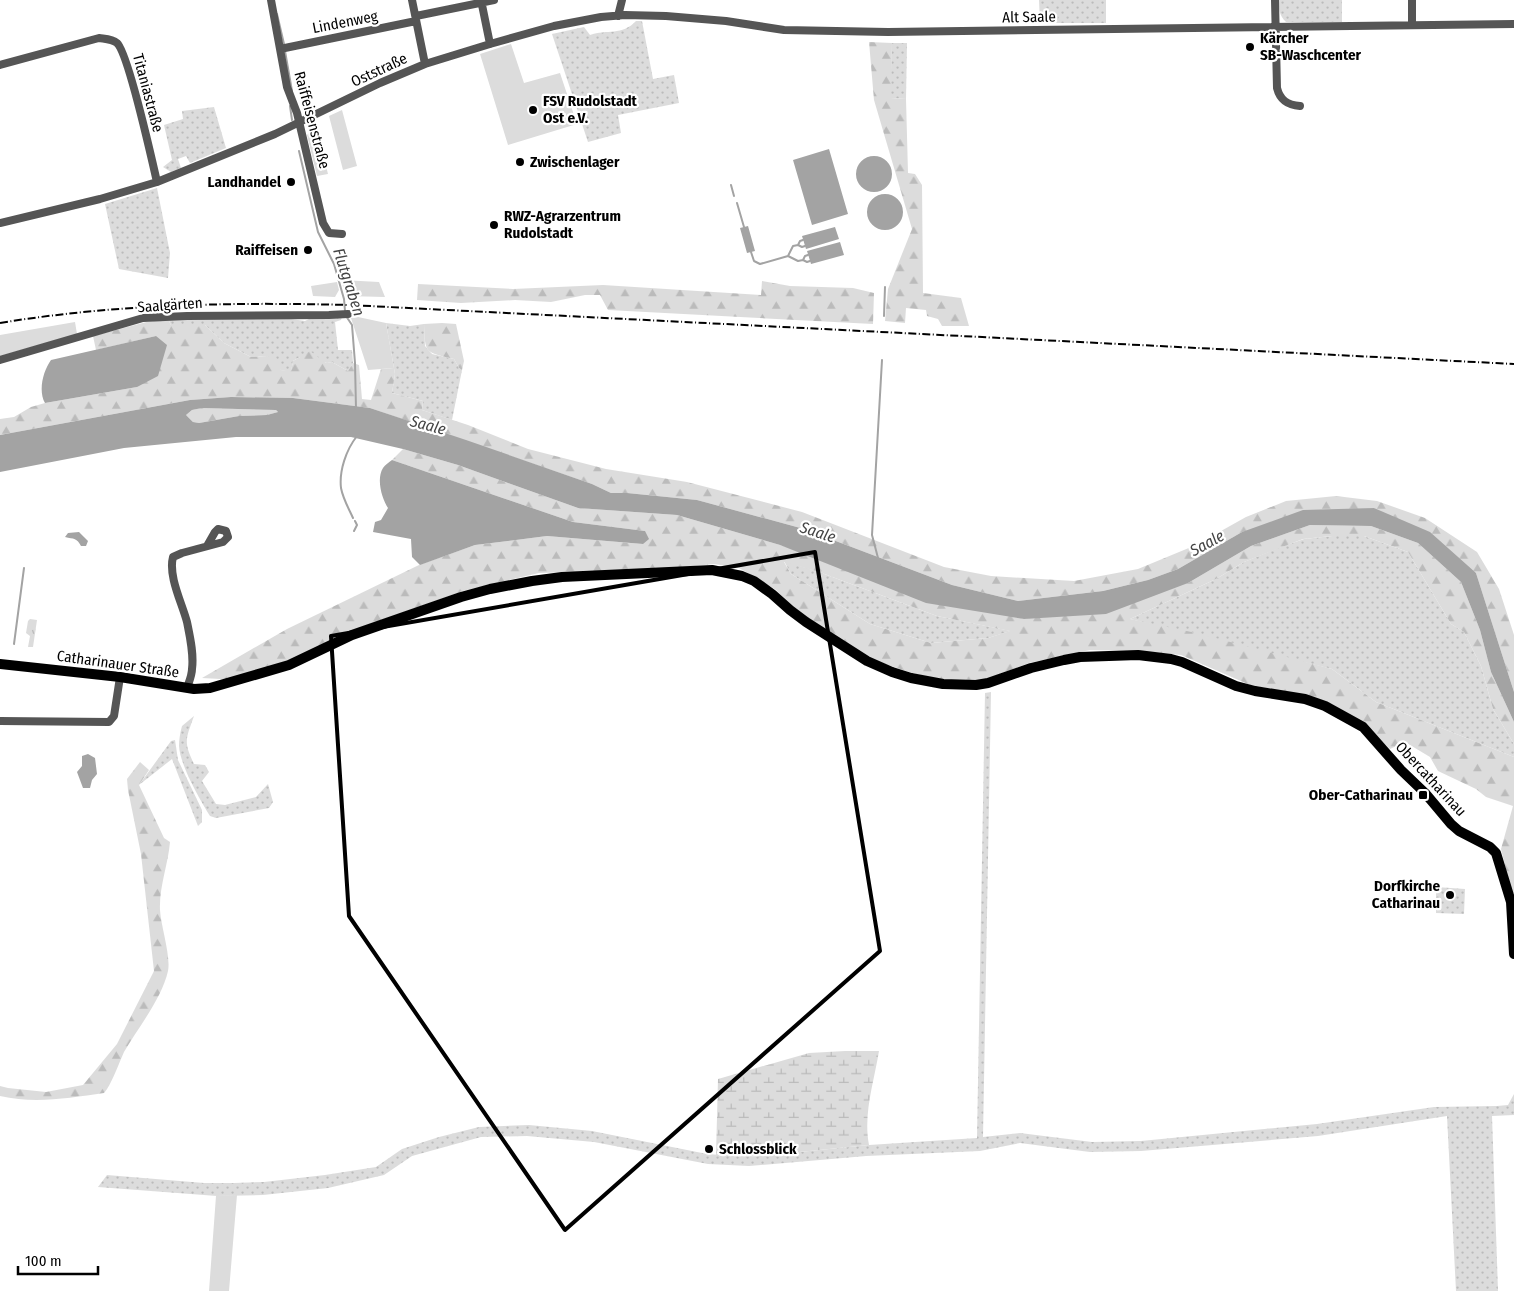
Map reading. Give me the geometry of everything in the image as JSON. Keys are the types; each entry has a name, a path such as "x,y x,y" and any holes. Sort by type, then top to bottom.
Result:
{"main road":[{"name":"Catharinauer Straße","path":"0,664 120,677 187,688 210,688 289,665 352,635 461,597 490,589 532,581 562,578 712,570 742,576 754,581 806,622 867,661 911,678 943,684 976,685 988,683 1047,663 1080,657 1138,655 1157,657 1182,662 1236,686 1316,702 1342,714 1363,727"},
{"name":"Obercatharinau","path":"1363,727 1401,770 1425,793 1451,824 1459,831 1490,846 1496,853 1511,902 1514,954"}],"street":[{"name":"Raiffeisenstraße","path":"271,0 287,87 300,122 323,223 329,233 342,234"},
{"path":"412,0 425,64"},
{"name":"Lindenweg","path":"280,49 494,0"},
{"path":"618,16 622,0"},
{"path":"1275,0 1277,88 1282,100 1289,104 1300,106"},
{"path":"1412,0 1412,25"},
{"path":"482,2 490,44"},
{"name":"Oststraße","path":"0,223 114,195 157,182 300,122 380,83 425,64 565,23 618,16 700,18 784,30"},
{"name":"Alt Saale","path":"784,30 888,32 1514,24"},
{"name":"Titaniastraße","path":"0,65 99,38 112,40 118,44 122,50 134,87 157,182"},
{"name":"Saalgärten","path":"0,360 143,318 346,314"},
{"path":"187,688 192,669 191,643 173,575 172,563 173,557 207,546"},
{"path":"0,721 109,722 114,716 120,677"}],"highlighted area":[{"path":"815,552 880,951 565,1230 349,916 331,636"}],"green space":[{"path":"1039,0 1106,0 1106,23 1040,23"},
{"path":"1279,0 1342,0 1342,22 1286,22 1280,12"},
{"path":"636,21 642,21 653,79 674,75 679,103 618,115 621,133 588,142 552,34 584,27 590,35 625,29"},
{"path":"869,42 892,43 891,98 906,99 908,173 915,174 922,185 923,293 961,298 969,326 942,326 938,319 927,316 926,310 906,308 905,323 885,321 888,289 912,229 874,100"},
{"path":"892,43 907,43 906,99 890,98"},
{"path":"511,44 524,83 560,73 577,124 508,145 480,54"},
{"path":"214,107 226,148 190,163 186,156 178,159 181,168 171,172 163,167 172,160 164,125 183,119 182,111"},
{"path":"342,110 357,166 343,170 329,116"},
{"path":"316,126 328,174 317,176 307,135"},
{"path":"157,188 170,253 168,278 119,269 105,204"},
{"path":"341,280 379,282 385,297 346,296"},
{"path":"762,281 790,286 853,288 874,293 873,324 608,310 600,295 585,295 551,302 515,300 461,303 417,300 418,284 513,289 603,285 761,295"},
{"path":"337,282 339,290 335,297 313,296 311,286"},
{"path":"313,317 342,317 341,320 335,322 338,350 352,350 353,363 348,371 332,362 327,363 300,357 293,361 291,372 281,370 267,356 251,357 224,343 205,325 171,325 168,319 284,318 305,321"},
{"path":"358,317 386,323 394,368 368,370 351,318"},
{"path":"158,319 168,319 171,325 205,325 224,343 251,357 267,356 278,359 281,370 291,371 293,361 310,351 326,363 332,362 348,371 353,363 359,365 362,399 371,400 381,369 394,368 392,393 423,401 422,410 468,425 528,449 606,469 687,482 802,512 944,567 991,576 1074,581 1138,569 1196,545 1246,517 1286,501 1336,496 1377,501 1425,518 1477,552 1499,589 1514,635 1514,692 1476,573 1374,508 1242,532 1178,569 1148,580 1103,591 1018,601 952,585 804,529 697,500 611,493 592,484 370,408 293,398 231,397 190,400 0,435 0,419 14,417 31,407 137,387 156,336 96,350 93,336"},
{"path":"75,322 77,334 0,356 0,335"},
{"path":"386,323 410,326 424,324 425,346 432,354 454,359 462,370 452,420 422,410 423,401 392,393 395,374"},
{"path":"424,324 456,324 464,361 462,370 454,359 432,353 426,346"},
{"path":"202,408 276,410 278,412 199,423 193,422 186,415 192,410"},
{"path":"403,449 458,465 578,508 677,515 1024,619 1188,583 1251,546 1310,525 1371,526 1418,543 1461,582 1480,630 1491,672 1514,722 1514,744 1493,709 1481,666 1464,632 1451,624 1408,552 1364,536 1332,536 1303,539 1244,562 1216,579 1130,619 1196,633 1332,669 1376,702 1514,757 1514,893 1512,894 1501,849 1513,806 1486,797 1476,789 1438,771 1430,757 1405,742 1390,749 1360,721 1332,704 1305,695 1250,685 1181,655 1140,651 1090,650 1029,663 981,681 944,680 912,673 870,659 792,607 776,590 739,568 714,564 655,570 539,573 463,591 353,630 292,663 238,680 202,678 287,629 419,565 475,545 547,536 643,544 645,531 573,522 392,460","holes":["784,562 819,572 937,616 1010,631 988,638 931,643 870,624 791,574"]},
{"path":"1332,536 1364,536 1408,552 1451,624 1464,632 1481,666 1493,709 1514,744 1514,757 1376,702 1332,669 1130,619 1216,579 1244,562 1278,548 1304,539"},
{"path":"784,561 937,616 1011,631 988,638 931,643 870,624 791,574"},
{"path":"30,619 37,620 33,647 28,647 30,636 26,633"},
{"path":"991,692 983,1137 1020,1133 1092,1142 1141,1141 1317,1124 1434,1107 1508,1105 1514,1094 1514,1115 1492,1116 1498,1291 1456,1291 1447,1116 1318,1136 1141,1151 1090,1152 1020,1143 980,1151 866,1156 749,1166 708,1164 594,1142 527,1136 481,1137 412,1156 384,1175 328,1188 263,1195 217,1196 98,1187 107,1175 204,1183 234,1183 264,1182 376,1167 402,1149 479,1127 529,1125 592,1131 707,1154 749,1157 869,1145 977,1138 985,693"},
{"path":"194,716 187,740 188,750 194,764 205,765 209,772 202,781 216,804 225,805 256,797 268,784 273,802 269,808 216,818 210,816 191,782 180,754 179,741 182,726"},
{"path":"175,740 178,760 202,810 202,822 198,826 172,759 139,785 171,741"},
{"path":"140,762 149,770 139,785 164,838 170,842 160,901 169,965 161,992 124,1052 104,1093 39,1100 0,1096 0,1086 46,1092 83,1085 117,1044 154,971 141,854 127,779"},
{"path":"1436,887 1465,889 1464,914 1436,913"},
{"path":"879,1051 868,1110 869,1145 749,1157 716,1155 718,1079 809,1053"},
{"path":"237,1195 229,1291 209,1291 216,1196"}],"shaded area":[{"path":"829,149 848,214 812,225 793,160"},
{"path":"874,156 881,157 887,161 891,167 891,181 887,187 881,191 874,192 867,191 861,187 857,181 856,174 857,167 861,161 867,157"},
{"path":"885,194 892,195 898,199 902,205 902,219 898,225 892,229 885,230 878,229 872,225 868,219 867,212 868,205 872,199 878,195"},
{"path":"748,226 755,251 747,253 740,228"},
{"path":"835,227 839,239 806,249 802,236"},
{"path":"840,242 844,255 811,264 807,251"},
{"path":"156,336 167,345 158,376 137,387 45,403 42,393 42,381 51,360"},
{"path":"231,397 293,398 370,408 592,484 611,493 697,500 804,529 952,585 1018,601 1103,591 1148,580 1178,569 1242,532 1303,510 1374,508 1430,532 1476,573 1514,692 1514,722 1491,672 1480,630 1461,582 1418,543 1371,526 1310,525 1251,546 1188,583 1106,614 1024,619 926,603 780,545 677,515 578,508 458,465 403,449 351,437 236,437 124,448 0,472 0,435 190,400","holes":["202,408 276,410 278,412 267,415 239,416 199,423 193,422 186,415 192,410"]},
{"path":"392,460 573,522 645,531 649,539 643,544 547,536 475,545 420,565 412,557 411,539 373,532 375,522 381,520 388,508 382,494 380,478 383,468"},
{"path":"79,532 88,541 86,546 81,546 77,540 65,537 68,533"},
{"path":"88,754 95,758 97,774 92,780 90,788 83,788 77,772 82,766 82,756"}],"waterway":[{"name":"Flutgraben","path":"277,14 284,44"},
{"name":"Flutgraben","path":"285,51 292,91"},
{"name":"Flutgraben","path":"290,106 292,120"},
{"name":"Flutgraben","path":"299,151 318,232 334,264 344,299 345,311"},
{"path":"731,185 734,196"},
{"path":"737,203 744,227"},
{"path":"751,252 754,261 760,264 788,256 793,246 798,245 803,240"},
{"path":"798,245 805,246"},
{"path":"788,256 798,261 803,260 808,255"},
{"path":"803,260 810,261"},
{"path":"884,316 885,287"},
{"name":"Flutgraben","path":"346,316 352,325 356,409"},
{"path":"878,558 872,535 882,360"},
{"path":"353,518 343,496 341,475 344,461 357,436"},
{"path":"354,531 357,525 355,521"},
{"path":"14,644 24,568"}],"railway":[{"path":"0,323 130,308 218,304 349,305 1514,364"}],"place":[{"name":"Kärcher SB-Waschcenter","path":"1250,47"},
{"name":"FSV Rudolstadt Ost e.V.","path":"533,110"},
{"name":"Zwischenlager","path":"520,162"},
{"name":"Landhandel","path":"291,182"},
{"name":"RWZ-Agrarzentrum Rudolstadt","path":"494,225"},
{"name":"Raiffeisen","path":"308,250"},
{"name":"Ober-Catharinau","path":"1423,795"},
{"name":"Dorfkirche Catharinau","path":"1450,895"},
{"name":"Schlossblick","path":"709,1149"}],"water label":[{"name":"Saale","path":"428,425"},
{"name":"Saale","path":"818,532"},
{"name":"Saale","path":"1207,543"}]}
